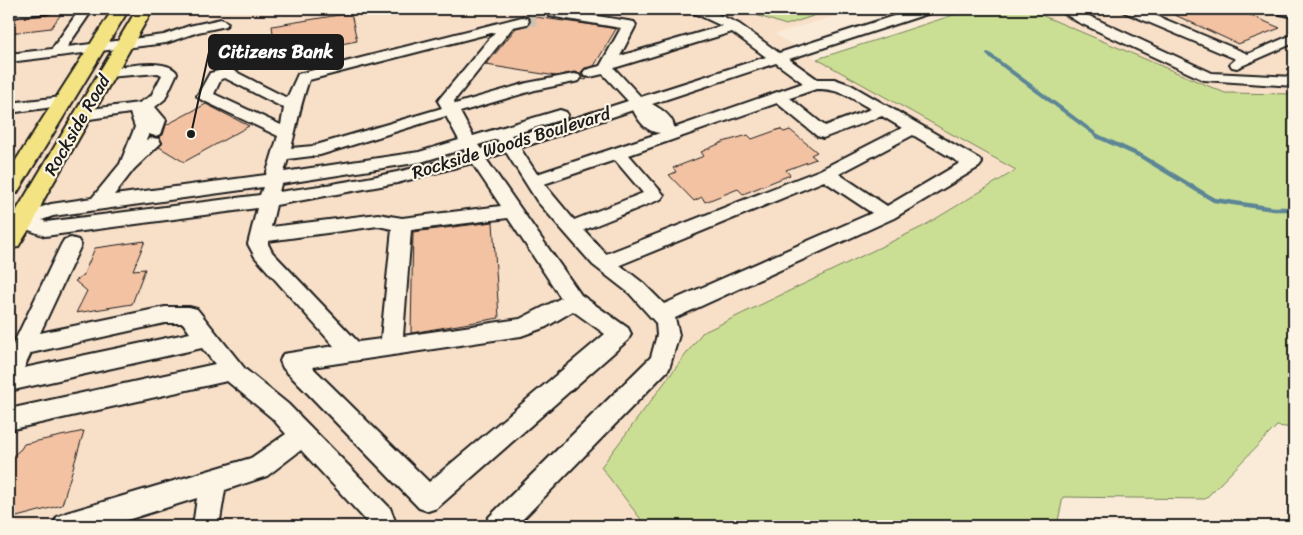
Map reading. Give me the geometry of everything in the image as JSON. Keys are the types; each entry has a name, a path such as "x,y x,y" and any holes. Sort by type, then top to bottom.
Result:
{"main road":[{"name":"Rockside Road","path":"9,188 121,9"},
{"name":"Rockside Road","path":"9,241 16,221 83,115 145,9"}],"street":[{"path":"9,10 48,9"},
{"path":"56,53 86,9"},
{"path":"537,18 571,9"},
{"path":"698,9 734,27 814,84"},
{"name":"Rockside Woods Boulevard","path":"771,54 895,9"},
{"name":"Rockside Woods Boulevard","path":"16,221 45,229 268,199 410,175 473,150 771,54 928,9"},
{"path":"1064,9 1209,76 1294,82"},
{"path":"1094,24 1129,9 1248,59"},
{"path":"1276,9 1294,13"},
{"path":"554,13 628,25 607,66"},
{"path":"107,73 164,54 194,29 221,23"},
{"path":"353,350 265,257 258,244 292,106 303,77 515,23 446,102 473,150 574,301 620,334 428,499 291,361 353,350 521,327 538,321 574,301"},
{"path":"590,74 607,66 734,27"},
{"path":"1209,76 1294,38"},
{"path":"9,58 124,44 164,54"},
{"path":"83,115 141,107 157,99 170,73 164,54"},
{"path":"607,66 634,98 644,116 655,128 668,132"},
{"path":"286,134 205,96 215,76 227,73 292,106"},
{"path":"281,154 314,150 532,86 574,78"},
{"path":"533,182 668,132 814,84 834,84 846,88 973,163 887,214 661,315"},
{"path":"778,96 823,133 883,110"},
{"path":"9,108 62,102"},
{"path":"98,203 128,165 154,137 158,120 141,107"},
{"path":"128,165 142,128 141,107"},
{"path":"604,263 826,174 914,128"},
{"path":"498,526 661,362 668,335 666,320 636,288 604,263 543,197 506,139"},
{"name":"Rockside Woods Boulevard","path":"16,221 51,210 372,166 473,150"},
{"path":"571,228 655,195 617,152"},
{"path":"826,174 887,214"},
{"path":"260,234 378,220 402,225 513,211"},
{"path":"391,345 402,225"},
{"path":"9,376 71,245"},
{"path":"23,346 165,315 189,314 237,376 280,411 381,517 384,526"},
{"path":"9,381 206,338"},
{"path":"9,420 232,370"},
{"path":"66,526 258,468 303,435"},
{"path":"206,526 212,482"}],"shaded area":[{"path":"9,9 859,9 774,34 1016,169 922,227 601,466 646,526 9,526"},
{"path":"1027,9 1294,9 1294,94 1225,93"}],"green space":[{"path":"738,9 834,9 786,25"},
{"path":"972,9 1027,9 1225,93 1294,94 1294,428 1277,426 1205,499 1063,497 1057,526 646,526 601,467 702,333 922,227 1016,170 817,59"}],"building":[{"path":"1162,9 1236,9 1280,28 1238,44"},
{"path":"64,10 51,28 9,33 9,28 16,18 48,15 55,11"},
{"path":"351,13 357,41 276,56 272,26"},
{"path":"528,16 616,29 594,66 585,68 581,72 583,77 587,78 586,80 582,79 579,73 574,72 556,76 486,65 516,28 529,25 531,20"},
{"path":"206,104 249,126 184,162 159,147 163,143 158,137 163,135 166,125"},
{"path":"780,129 784,132 790,130 817,152 811,155 816,159 786,170 790,175 743,194 738,189 705,202 702,197 694,201 669,175 676,172 673,168 704,156 701,152 723,142 748,135 752,139"},
{"path":"493,222 499,318 411,333 413,232"},
{"path":"145,241 133,270 145,269 132,304 76,313 87,291 75,281 83,276 95,248"},
{"path":"84,431 62,505 9,519 9,459 24,444"}],"waterway":[{"path":"988,54 1099,137"},
{"path":"1099,137 1141,156 1214,200 1274,209 1294,209"}],"tunnel":[{"path":"522,21 537,18"}],"place":[{"name":"Citizens Bank","path":"191,134"}]}
